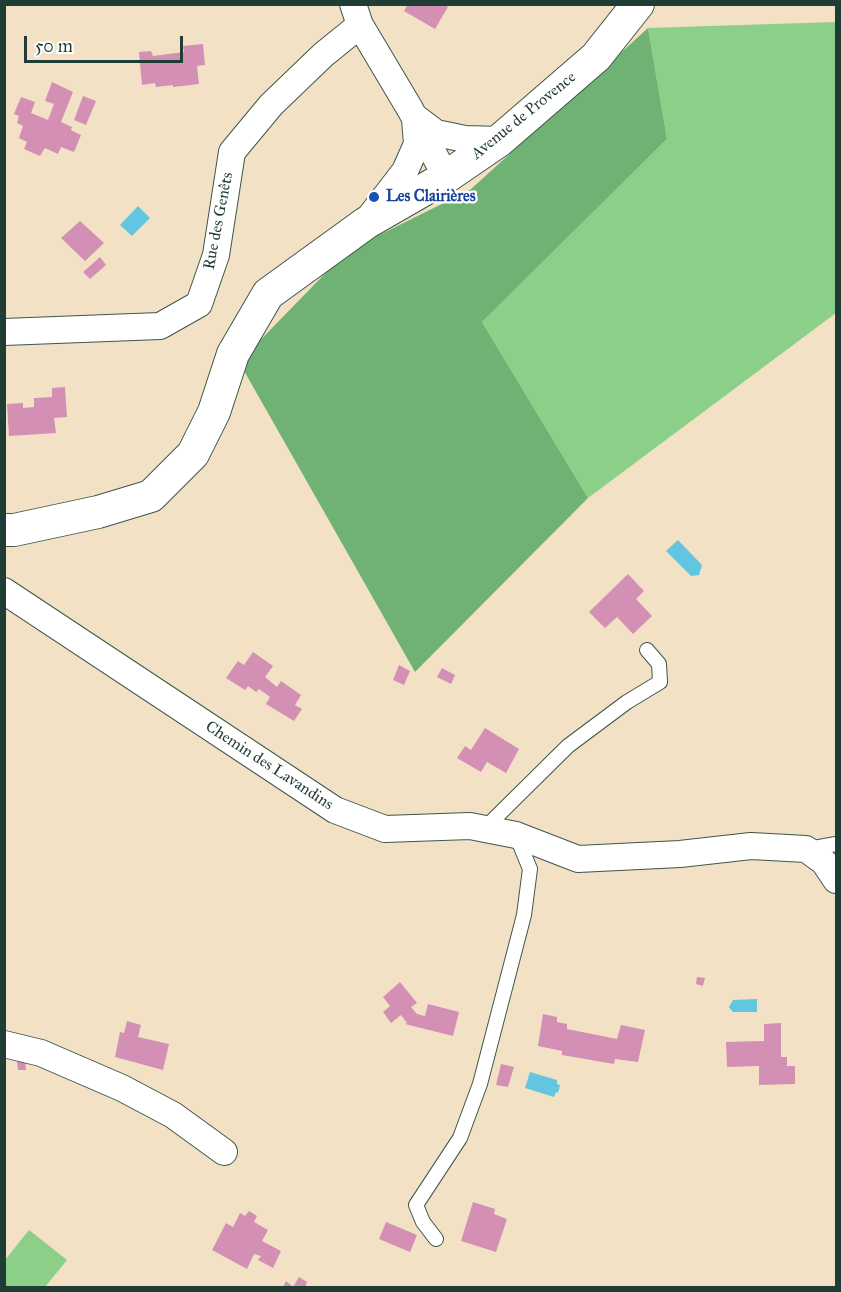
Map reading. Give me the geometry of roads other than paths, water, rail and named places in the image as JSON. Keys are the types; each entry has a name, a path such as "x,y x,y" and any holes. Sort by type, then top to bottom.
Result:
{"street":[{"name":"Avenue de Provence","path":"4,530 14,530 98,512 150,496 193,454 213,412 233,354 268,294 366,223 446,177 500,140 596,57 638,4"},
{"name":"Rue des Genêts","path":"4,332 160,326 199,304 216,255 232,152 272,105 323,55 356,15 446,177"},
{"path":"414,116 436,133 465,139 500,140"},
{"path":"366,223 405,171 417,144 414,116"},
{"name":"Chemin des Lavandins","path":"4,591 335,810 385,829 470,826 516,835 578,859 680,854 751,846 806,849"},
{"path":"806,849 824,862 837,880"},
{"path":"4,1044 41,1053 122,1088 173,1115 224,1152"}],"lane":[{"path":"484,829 568,746 627,702 660,682 659,664 647,650"},
{"path":"436,1239 423,1222 416,1205 460,1138 480,1084 524,915 530,869 516,835"},
{"path":"806,849 837,844"}],"water":[{"path":"138,206 150,218 132,236 120,225"},
{"path":"678,540 702,565 699,575 691,576 666,551"},
{"path":"757,999 757,1012 733,1012 729,1007 733,1000"},
{"path":"530,1072 557,1080 557,1084 560,1085 558,1093 556,1092 554,1097 525,1088"}],"place":[{"name":"Les Clairières","path":"374,197"}]}
